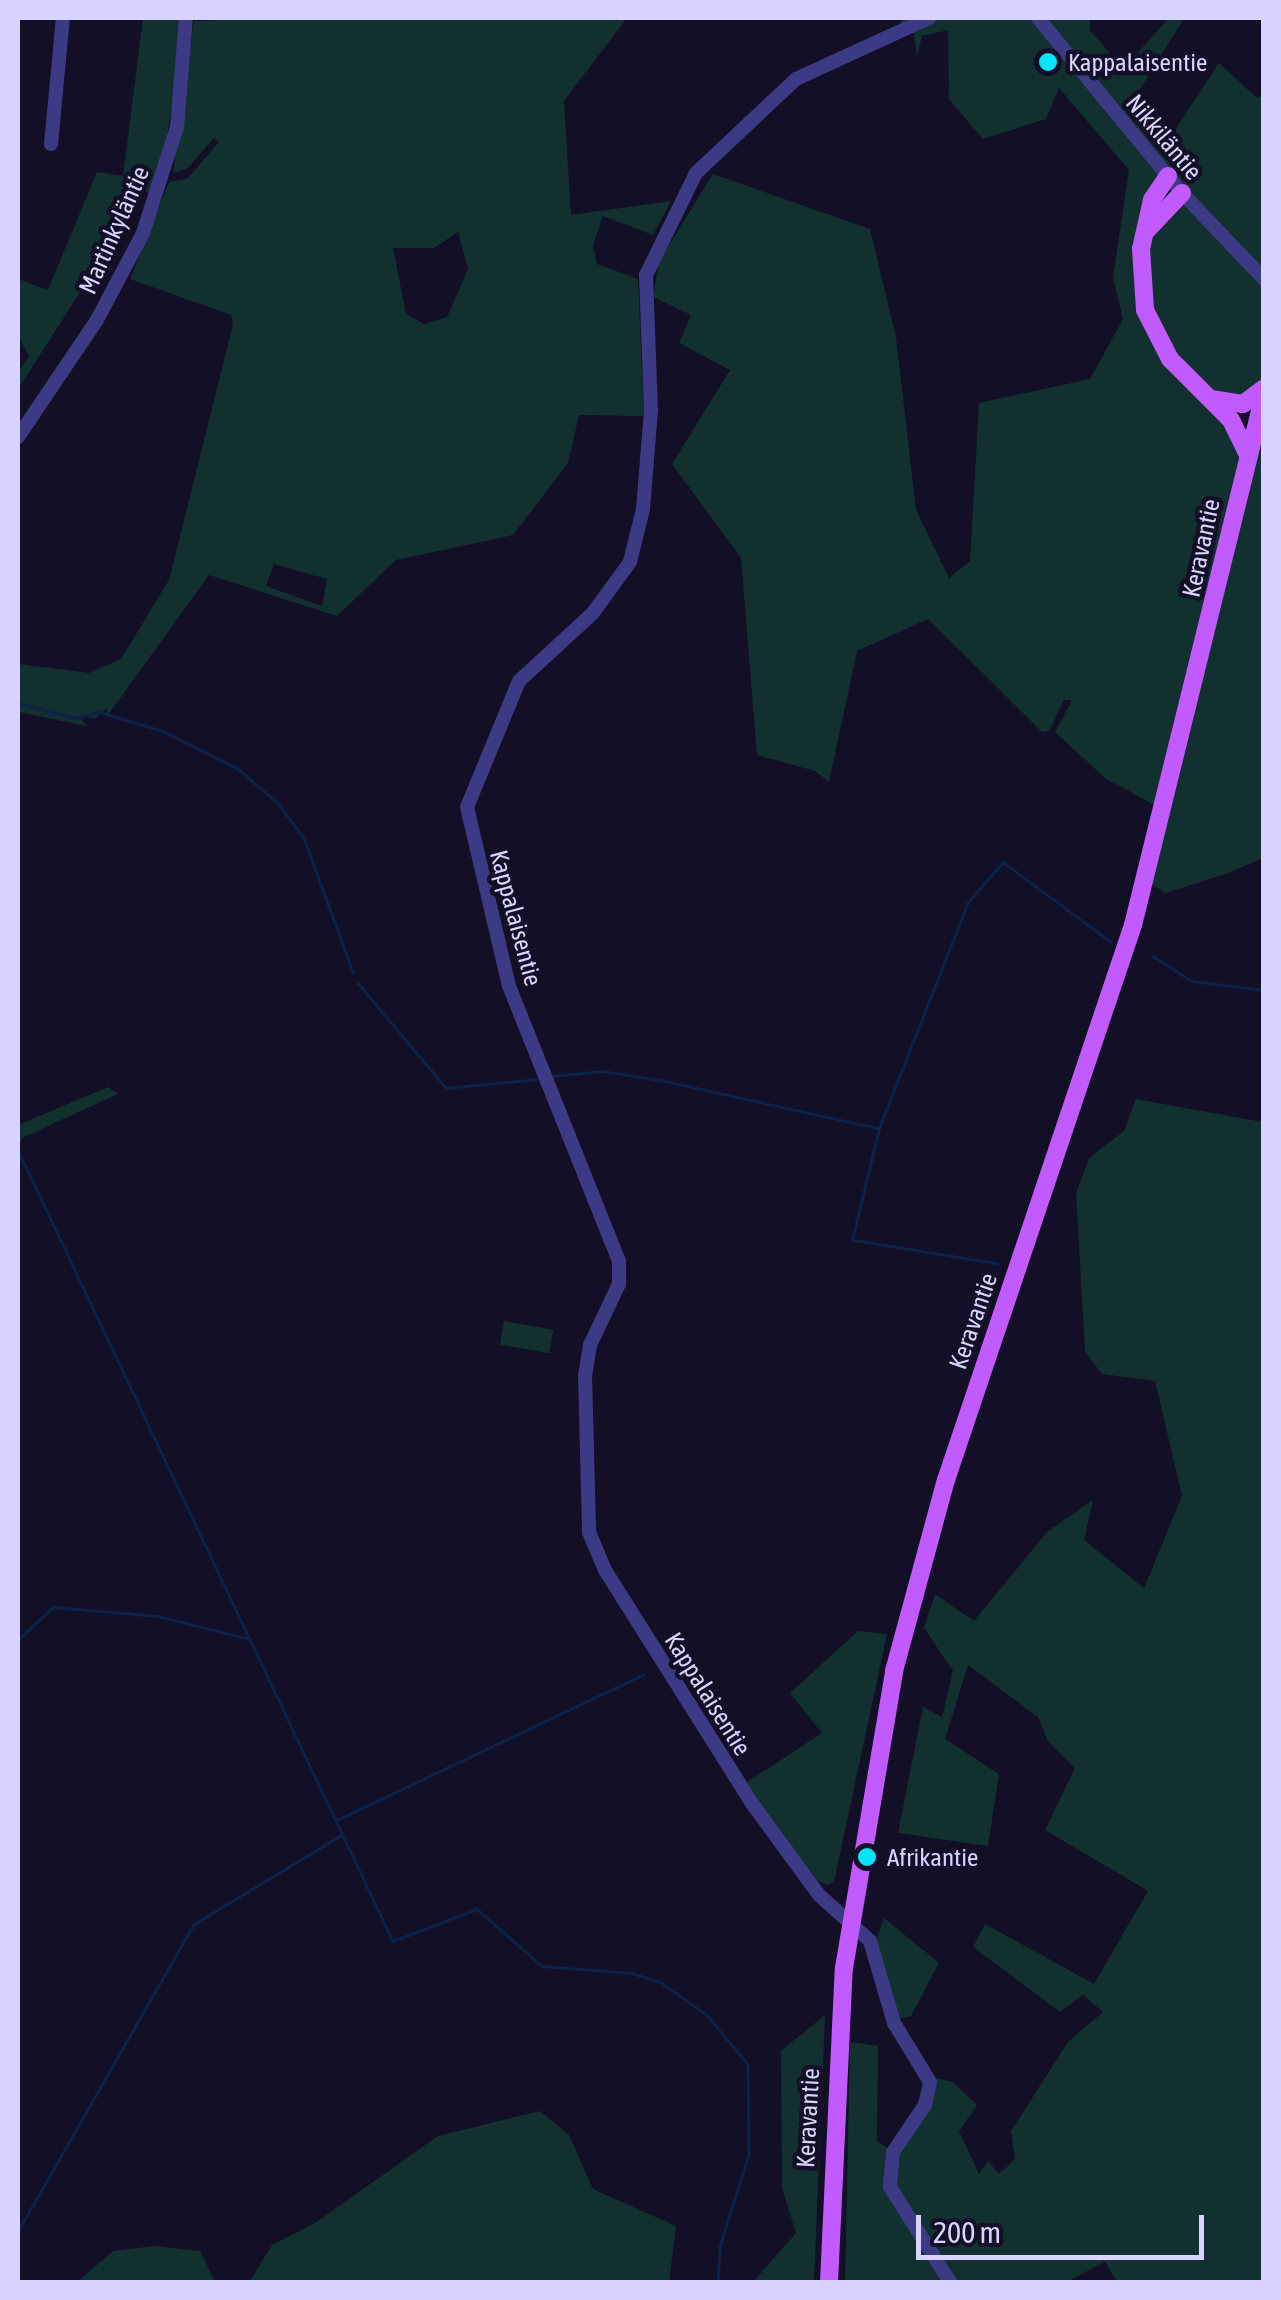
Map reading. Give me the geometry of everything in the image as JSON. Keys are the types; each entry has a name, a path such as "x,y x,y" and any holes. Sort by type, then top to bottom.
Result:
{"main road":[{"path":"1168,176 1153,196 1144,235 1140,289 1152,328 1182,374 1241,434 1248,454"},
{"path":"1144,235 1182,193"},
{"name":"Keravantie","path":"829,2282 832,2125 850,1920 881,1728 917,1580 1133,925 1185,736 1264,391"},
{"path":"1210,399 1243,404 1264,391"}],"street":[{"path":"50,144 63,18"},
{"name":"Martinkyläntie","path":"18,437 97,320 142,234 177,128 186,18"},
{"name":"Kappalaisentie","path":"850,1920 819,1895 711,1743 605,1570 589,1532 585,1376 590,1345 619,1284 620,1260 509,986 466,807 519,681 593,613 630,562 644,510 651,410 646,275 696,173 796,78 929,18"},
{"name":"Nikkiläntie","path":"1038,18 1182,193 1264,278"},
{"path":"850,1920 870,1941 894,2023 928,2075 925,2105 893,2152 890,2187 950,2282"}],"green space":[{"path":"143,18 186,18 158,193 124,189 102,258 18,389 18,373 29,356 18,336 18,279 48,290 97,172 123,176"},
{"path":"627,18 564,101 571,215 671,201 653,235 603,216 593,245 597,264 638,279 644,416 579,415 568,463 513,535 396,560 337,616 209,575 108,715 107,708 95,718 79,717 87,726 18,712 18,664 89,673 121,659 169,580 233,324 231,315 130,279 169,182 187,179 219,142 214,138 187,169 173,173 194,21","holes":["458,232 468,269 447,317 424,324 406,314 393,248 434,248","274,564 327,579 322,606 266,586"]},
{"path":"903,18 1090,18 1090,30 1123,69 1169,18 1184,18 1133,101 1173,133 1219,63 1257,98 1263,95 1263,387 1232,405 1247,451 1263,395 1263,858 1228,873 1166,893 1146,881 1165,811 1105,778 1055,732 1072,700 1064,700 1049,731 1042,732 928,619 857,651 829,782 815,771 757,755 741,558 672,464 730,370 679,343 691,315 653,297 659,261 713,174 870,229 896,337 916,510 949,578 970,561 979,403 1090,379 1123,319 1113,277 1129,170 1059,88 1046,119 983,139 949,99 948,30 922,36 917,56 913,28 894,35","holes":["1168,177 1182,193 1143,233"]},
{"path":"108,1087 118,1094 22,1138 18,1149 18,1125"},
{"path":"1136,1099 1263,1122 1263,2282 1117,2282 1105,2262 1066,2282 845,2282 850,2042 878,2046 877,2141 896,2154 929,2102 936,2078 953,2082 977,2105 959,2131 979,2174 988,2161 999,2174 1015,2159 1011,2131 1068,2042 1103,2012 1083,1995 1060,2012 973,1947 985,1924 1094,1984 1148,1891 1045,1830 1075,1768 1048,1741 1038,1717 968,1665 945,1739 999,1774 988,1846 898,1833 923,1707 942,1717 953,1671 924,1628 935,1594 974,1621 1047,1532 1093,1500 1084,1540 1144,1588 1182,1496 1155,1381 1102,1374 1085,1352 1076,1193 1089,1158 1124,1131"},
{"path":"504,1321 553,1330 549,1353 500,1345"},
{"path":"858,1631 887,1634 834,1882 827,1885 817,1880 744,1784 822,1733 790,1693"},
{"path":"884,1918 939,1963 911,2016 897,2019 875,1942"},
{"path":"825,2015 814,2282 753,2282 796,2233 782,2188 781,2051"},
{"path":"540,2111 569,2135 593,2189 676,2226 669,2282 249,2282 272,2245 315,2223 438,2136"},
{"path":"154,2246 200,2251 215,2282 77,2282 113,2251"}],"waterway":[{"path":"18,703 75,718 99,712 163,731 237,768 278,803 304,838 353,972"},
{"path":"998,1264 852,1240 879,1128 968,902 1003,862 1111,942"},
{"path":"1153,956 1192,981 1264,990"},
{"path":"358,983 446,1088 537,1079"},
{"path":"553,1076 602,1071 665,1081 877,1128"},
{"path":"20,1154 393,1941 477,1909 542,1966 632,1973 662,1983 707,2015 748,2064 749,2154 720,2247 718,2282"},
{"path":"18,1640 53,1607 158,1616 250,1639"},
{"path":"337,1820 643,1675"},
{"path":"18,2231 194,1924 340,1836"}],"place":[{"name":"Kappalaisentie","path":"1048,62"},
{"name":"Afrikantie","path":"867,1857"}]}
